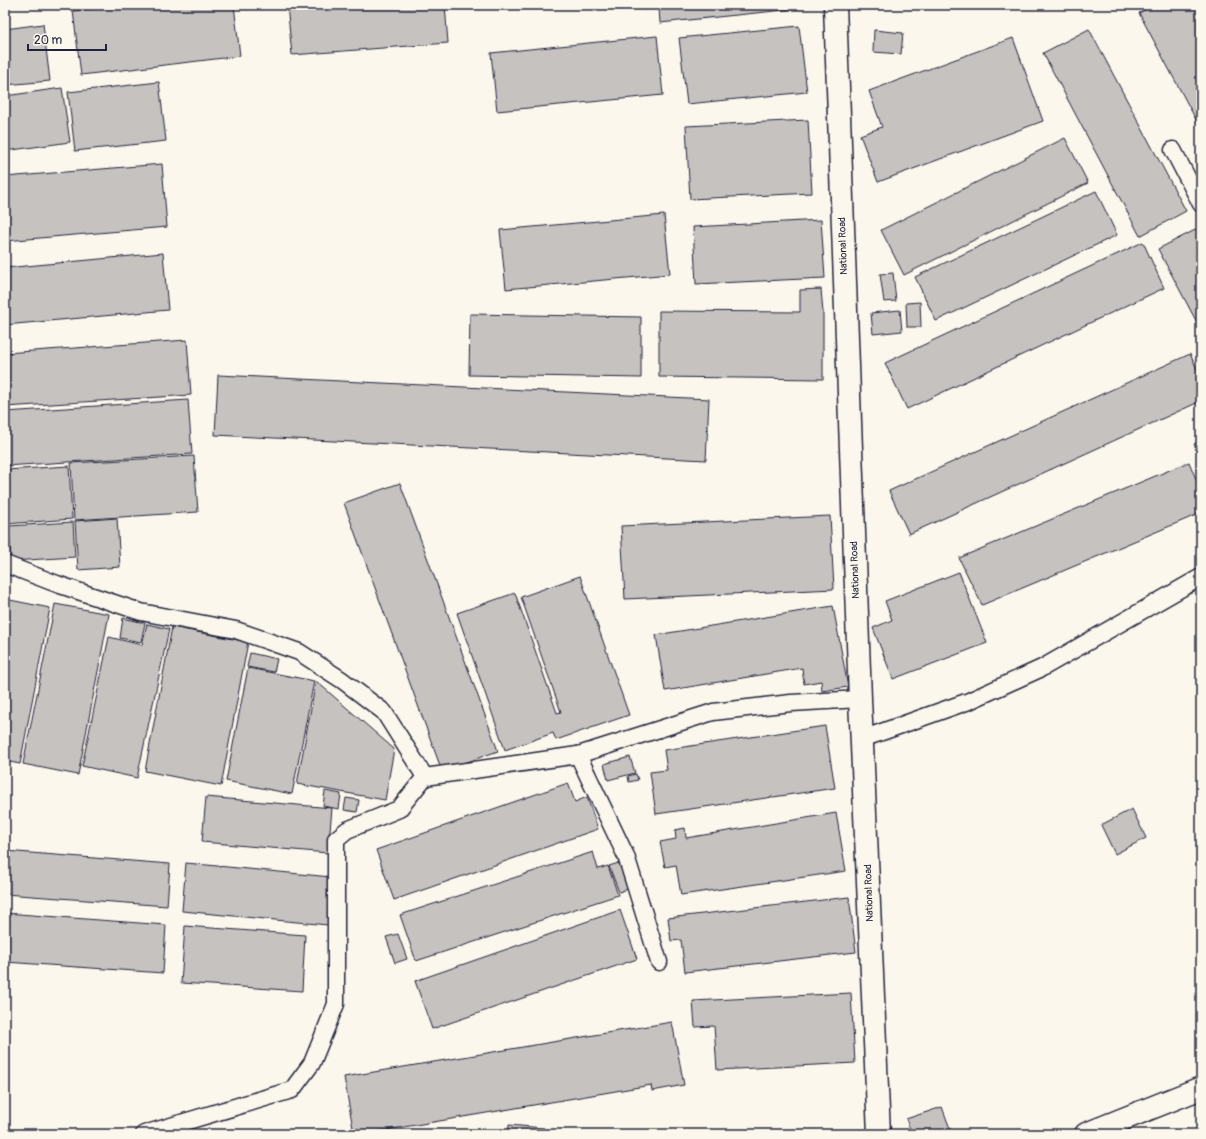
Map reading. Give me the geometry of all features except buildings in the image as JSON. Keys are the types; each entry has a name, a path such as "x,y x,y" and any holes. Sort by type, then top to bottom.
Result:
{"main road":[{"name":"National Road","path":"835,5 860,699 880,1134"},
{"path":"1086,1134 1201,1088"}],"lane":[{"path":"1173,150 1201,204"},
{"path":"5,564 57,584 141,612 236,630 299,652 342,680 384,712 425,777"},
{"path":"862,739 969,701 1042,668 1201,577"},
{"path":"144,1134 292,1090 312,1063 336,1004 336,839 347,830 399,809 425,777 578,755 712,712 860,699"},
{"path":"578,755 626,856 659,962"}]}
